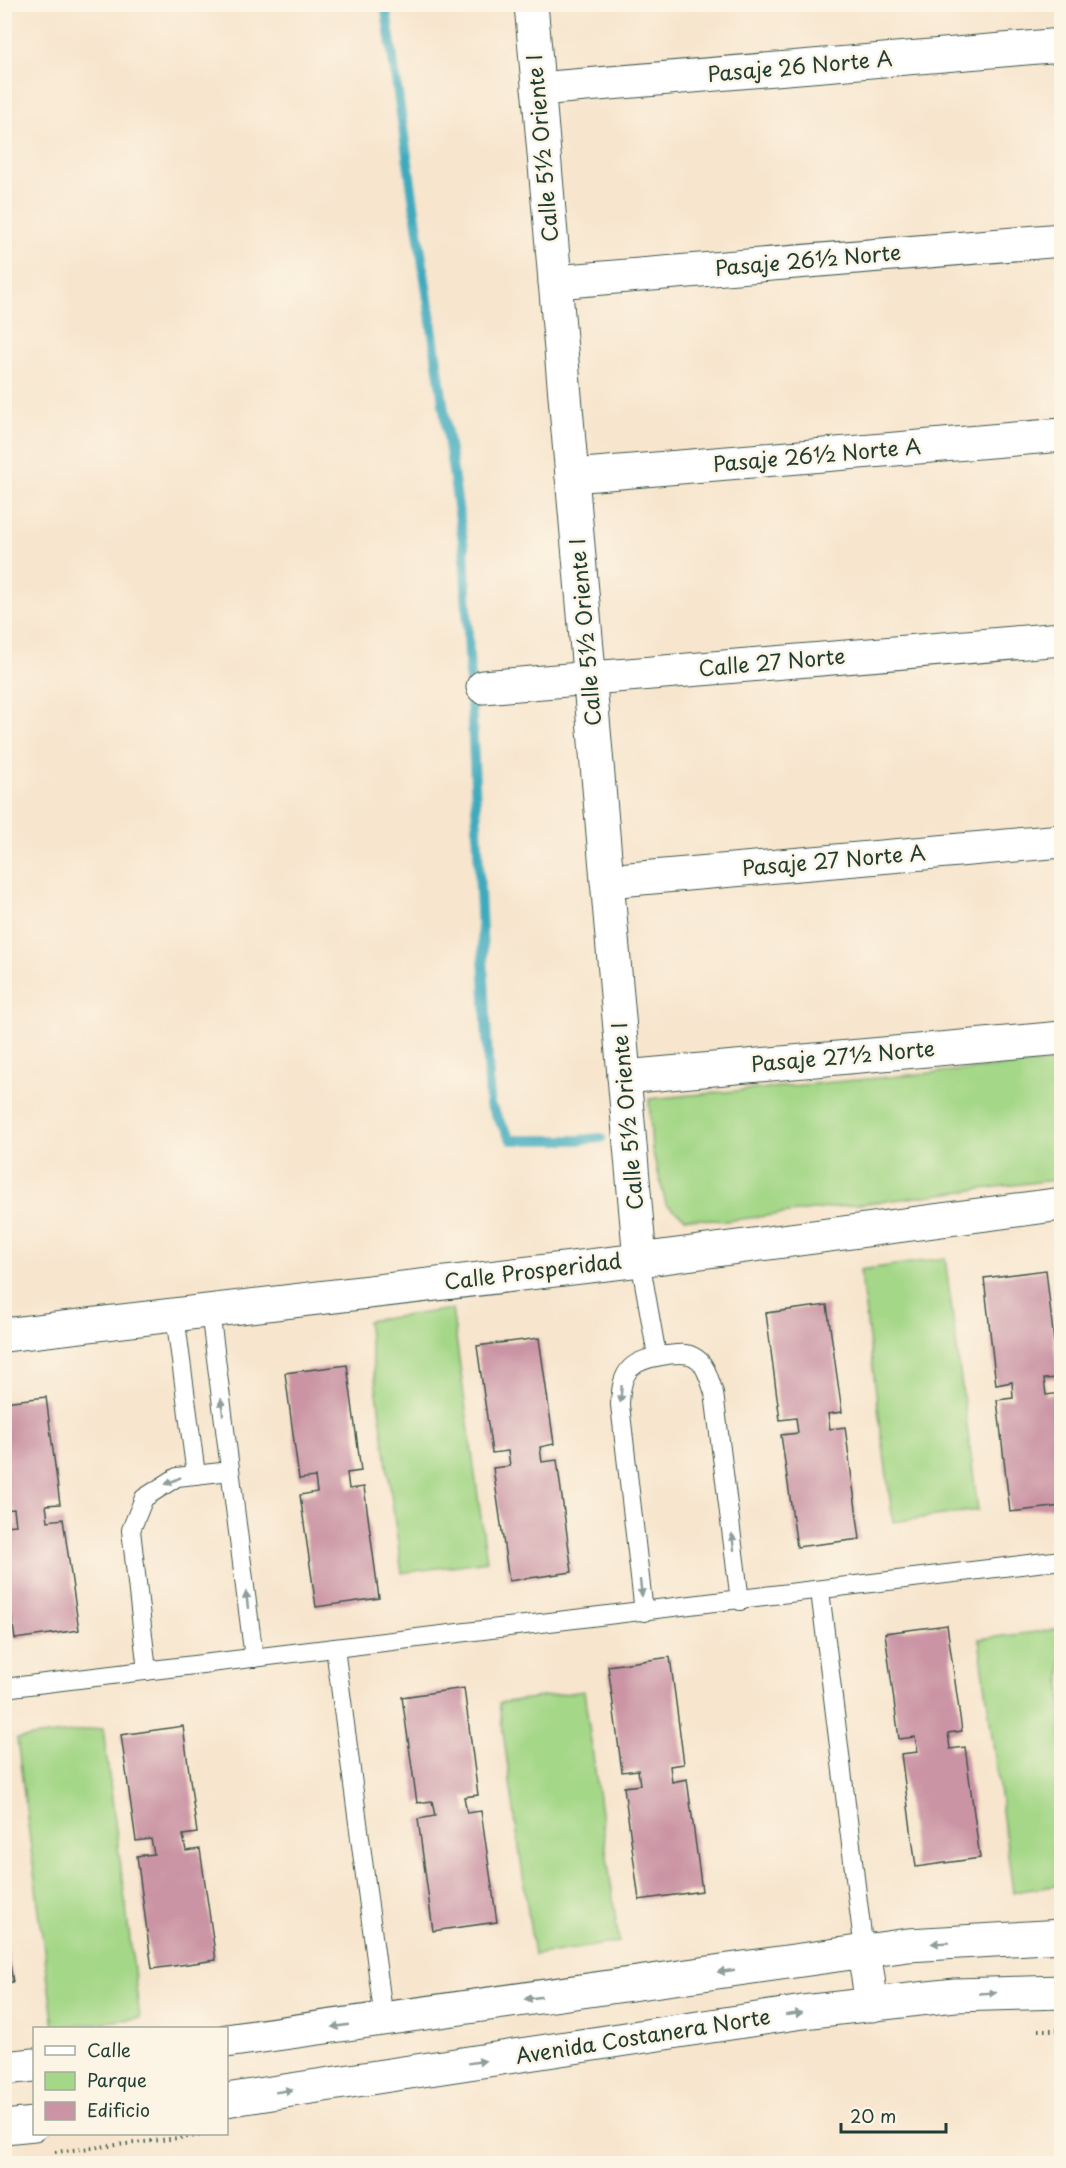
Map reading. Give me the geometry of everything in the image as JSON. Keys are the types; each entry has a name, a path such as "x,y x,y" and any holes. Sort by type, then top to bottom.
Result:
{"street":[{"name":"Calle 5½ Oriente I","path":"531,4 640,1260"},
{"name":"Pasaje 26 Norte A","path":"538,89 1062,45"},
{"name":"Pasaje 26½ Norte","path":"555,282 1062,240"},
{"name":"Pasaje 26½ Norte A","path":"572,476 1062,435"},
{"name":"Calle 27 Norte","path":"483,687 1062,639"},
{"name":"Pasaje 27 Norte A","path":"607,881 1062,842"},
{"name":"Pasaje 27½ Norte","path":"624,1077 1062,1038"},
{"name":"Calle Prosperidad","path":"4,1335 640,1260 1062,1204"},
{"path":"228,2041 908,1945 1062,1936"},
{"path":"864,1951 872,2005"},
{"name":"Avenida Costanera Norte","path":"228,2100 803,2012 955,1995 1062,1992"},
{"path":"4,2068 33,2065"},
{"path":"4,2127 33,2124"}],"lane":[{"path":"640,1260 657,1356"},
{"path":"210,1311 254,1658"},
{"path":"175,1315 196,1475"},
{"path":"644,1612 620,1406 621,1386 628,1370 643,1359 679,1353 696,1357 706,1371 714,1393 740,1600"},
{"path":"147,1671 131,1530 144,1498 177,1477 230,1471"},
{"path":"4,1688 1062,1560"},
{"path":"820,1591 864,1951"},
{"path":"335,1648 384,2020"}],"path":[{"path":"51,2152 198,2135"}],"green space":[{"path":"1061,1061 1061,1179 726,1221 685,1218 666,1204 652,1149 649,1099"},
{"path":"945,1258 978,1510 893,1522 860,1270"},
{"path":"452,1309 487,1561 402,1573 367,1321"},
{"path":"1061,1629 1061,1885 1013,1892 979,1639"},
{"path":"584,1691 619,1942 534,1955 499,1703"},
{"path":"103,1728 140,2018 54,2027 17,1739"}],"building":[{"path":"1046,1270 1058,1378 1044,1379 1046,1395 1061,1393 1062,1506 1010,1512 997,1400 1013,1398 1012,1382 996,1385 984,1278"},
{"path":"827,1305 842,1412 828,1414 830,1429 845,1427 860,1539 797,1547 781,1435 798,1433 796,1418 780,1420 766,1313"},
{"path":"539,1338 554,1444 540,1447 542,1462 557,1460 572,1572 509,1581 493,1468 510,1466 508,1451 492,1453 477,1346"},
{"path":"347,1365 361,1471 347,1473 349,1489 364,1487 379,1598 316,1607 300,1495 317,1492 315,1477 299,1479 285,1373"},
{"path":"46,1397 60,1504 46,1505 48,1521 63,1519 79,1630 15,1639 4,1564 4,1526 16,1525 14,1509 4,1510 4,1402"},
{"path":"947,1625 962,1731 948,1733 950,1749 965,1747 980,1858 916,1867 901,1754 918,1752 915,1737 899,1739 885,1633"},
{"path":"670,1657 684,1764 670,1766 672,1782 687,1779 702,1891 639,1900 624,1787 640,1785 638,1770 622,1772 608,1666"},
{"path":"464,1688 478,1795 464,1797 467,1813 481,1811 497,1922 433,1931 418,1819 435,1816 432,1801 417,1803 402,1697"},
{"path":"183,1726 197,1833 183,1835 186,1851 200,1849 216,1960 152,1969 137,1856 154,1854 151,1839 136,1841 121,1735"},
{"path":"4,1927 13,1982 4,1983"}],"waterway":[{"path":"385,4 464,548 490,1105 511,1140 601,1138"}]}
